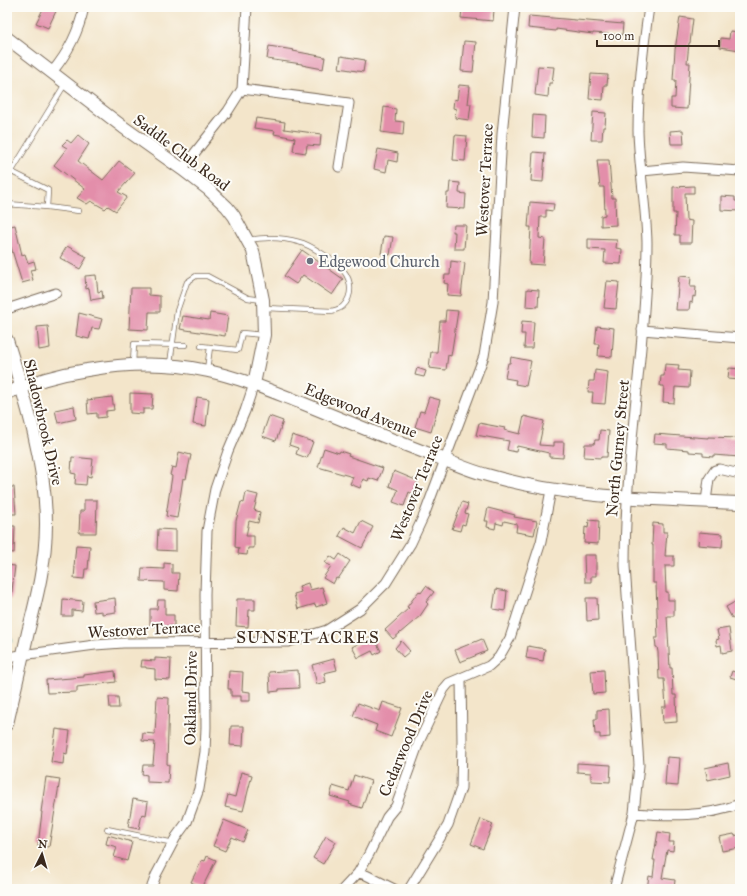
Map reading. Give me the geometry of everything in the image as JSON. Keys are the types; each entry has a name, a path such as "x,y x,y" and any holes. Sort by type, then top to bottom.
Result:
{"street":[{"path":"52,72 62,60 73,41 84,7"},
{"path":"182,169 228,112 242,89 247,7"},
{"name":"Westover Terrace","path":"7,657 109,644 206,641 288,642 327,630 360,609 386,583 411,543 425,513 484,356 493,302 502,134 515,7"},
{"name":"North Gurney Street","path":"614,889 634,813 639,765 625,566 628,498 642,330 647,242 638,132 638,107 649,7"},
{"name":"Saddle Club Road","path":"7,38 123,127 208,189 227,207 234,216 253,251 263,304 264,335 254,384"},
{"path":"242,89 348,103 339,167"},
{"path":"642,170 683,167 740,171"},
{"path":"7,309 56,293"},
{"path":"642,330 740,338"},
{"name":"Shadowbrook Drive","path":"7,340 22,386 41,466 45,497 46,524 42,574 7,724"},
{"name":"Edgewood Avenue","path":"7,393 22,386 70,373 108,366 133,364 170,366 207,371 254,384 444,460 486,475 533,487 608,497 740,503"},
{"name":"Oakland Drive","path":"151,889 156,875 187,822 201,781 206,733 205,554 207,531 212,504 221,471 254,384"},
{"path":"706,501 708,479 715,470 719,469 740,474"},
{"name":"Cedarwood Drive","path":"343,889 358,873 370,854 387,817 396,806 419,742 440,696 449,683 490,666 499,657 510,638 541,542 552,490"},
{"path":"409,889 448,825 461,788 461,678"},
{"path":"634,813 693,815 721,810 740,804"},
{"path":"358,873 366,875 394,889"}],"lane":[{"path":"7,180 66,82"},
{"path":"12,172 48,190 47,207"},
{"path":"7,204 79,211"},
{"path":"170,366 177,312 187,282 196,276 207,276 248,298 263,304 332,311 342,307 349,298 351,287 343,270 325,256 305,244 281,238 247,240"},
{"path":"201,346 238,350 242,333 264,335"},
{"path":"133,364 134,344 185,345"},
{"path":"207,371 210,347"},
{"path":"107,829 174,843"}],"building":[{"path":"44,7 58,7 48,28 36,23"},
{"path":"462,7 494,10 493,21 461,18"},
{"path":"529,16 623,24 622,35 528,28"},
{"path":"680,17 693,19 687,63 690,63 687,109 671,108 671,98 675,98 676,80 673,80 675,50"},
{"path":"730,31 739,32 738,40 740,40 740,50 720,47 721,38 729,39"},
{"path":"464,41 476,42 473,72 461,71"},
{"path":"269,46 325,57 323,69 302,64 267,59"},
{"path":"341,56 365,60 363,72 339,68"},
{"path":"538,66 554,67 552,83 549,83 548,97 535,95"},
{"path":"591,74 608,75 607,85 604,85 603,100 589,99"},
{"path":"459,85 470,86 468,104 471,104 469,120 455,118 456,109 453,108 454,99 457,100"},
{"path":"384,107 396,109 395,121 404,122 403,135 381,132"},
{"path":"593,112 606,113 602,140 591,140"},
{"path":"533,115 545,116 544,138 532,137"},
{"path":"256,118 285,122 284,129 321,134 320,146 307,145 306,153 293,151 295,138 274,134 275,131 254,128"},
{"path":"683,130 684,144 671,144 670,131"},
{"path":"78,135 89,144 78,161 103,180 119,161 135,173 118,192 127,197 116,211 108,206 105,209 91,201 87,204 77,198 85,189 54,165 67,148 62,145 67,140 71,143"},
{"path":"455,135 467,136 465,161 453,160"},
{"path":"378,149 398,153 397,162 388,160 386,172 374,169"},
{"path":"533,152 545,153 543,182 531,181"},
{"path":"597,160 609,160 612,198 615,198 616,225 601,226 601,216 605,215 604,187 600,187"},
{"path":"450,182 460,183 459,193 466,194 465,209 446,208 447,193 449,193"},
{"path":"694,186 694,193 685,193 686,220 692,221 691,243 680,243 680,235 675,235 676,213 673,213 673,187"},
{"path":"721,196 735,197 735,201 740,201 740,211 721,210"},
{"path":"530,202 554,204 553,211 546,210 546,217 540,217 539,238 545,239 543,265 529,264 531,227 528,227"},
{"path":"15,225 22,255 25,254 28,263 34,261 36,269 30,270 33,280 22,283 11,247 8,248 7,242 7,227"},
{"path":"454,225 466,225 464,249 454,249"},
{"path":"384,236 393,237 390,255 381,254"},
{"path":"588,239 617,240 616,248 622,249 621,264 604,263 605,250 588,249"},
{"path":"67,246 87,257 80,269 60,258"},
{"path":"302,250 343,279 332,295 303,275 296,284 284,276"},
{"path":"451,261 465,263 461,296 447,295 448,284 444,283 445,275 450,275"},
{"path":"96,275 98,292 102,291 103,298 91,300 89,288 86,289 85,276"},
{"path":"679,276 691,277 690,287 696,287 695,297 693,296 692,303 690,302 689,310 676,310"},
{"path":"607,281 619,282 616,309 604,308"},
{"path":"131,288 149,288 149,295 160,296 160,312 149,312 148,330 129,329"},
{"path":"527,289 539,290 538,307 526,306"},
{"path":"446,310 458,311 451,356 448,355 446,370 429,368 431,352 437,352 440,321 445,321"},
{"path":"79,313 102,319 99,329 92,328 89,339 76,336"},
{"path":"210,313 228,316 225,336 180,329 183,316 209,320"},
{"path":"522,321 534,322 532,348 524,348 525,334 521,334"},
{"path":"48,326 50,348 39,350 37,327"},
{"path":"597,326 614,328 612,357 598,356 599,344 595,344"},
{"path":"511,357 531,361 526,386 515,384 516,380 505,378 508,363 510,363"},
{"path":"665,364 679,365 678,370 690,371 689,388 675,387 674,403 663,402 664,386 660,386 661,376 664,376"},
{"path":"417,368 426,371 424,377 415,375"},
{"path":"729,368 740,369 740,380 728,379"},
{"path":"595,370 608,372 605,404 592,403 593,392 588,392 589,381 594,381"},
{"path":"130,393 153,394 152,409 143,409 143,414 130,413"},
{"path":"112,397 114,410 106,411 106,417 97,418 97,413 88,414 87,400"},
{"path":"197,397 209,399 206,426 193,424"},
{"path":"429,397 440,400 431,432 415,427 420,411 424,412"},
{"path":"74,406 76,419 58,423 55,410"},
{"path":"269,416 283,421 276,441 262,436"},
{"path":"524,416 544,421 539,445 554,446 554,442 564,442 563,458 549,457 549,453 517,446 516,452 507,450 509,441 476,435 479,423 505,428 504,430 520,434"},
{"path":"600,430 609,431 607,457 584,457 585,444 594,444 595,440 599,440"},
{"path":"655,434 708,438 740,438 740,457 713,455 713,457 703,456 703,453 667,448 667,444 654,443"},
{"path":"292,435 313,442 307,458 296,454 298,448 289,445"},
{"path":"324,448 339,453 340,451 349,454 348,456 383,468 378,481 369,478 368,481 363,479 360,488 350,484 353,477 318,467"},
{"path":"179,452 191,455 186,479 183,478 177,518 166,516 172,476 170,475 172,467 176,468"},
{"path":"72,457 93,459 91,477 87,476 86,485 75,484 76,474 71,473"},
{"path":"394,471 418,481 413,494 409,492 404,506 393,502 398,490 389,486"},
{"path":"7,487 14,487 16,514 8,514"},
{"path":"246,492 258,495 254,510 260,512 258,523 249,521 246,536 254,536 254,548 248,548 247,555 238,554 239,548 235,547 236,521 241,502 244,503"},
{"path":"84,500 97,500 96,533 79,533 80,511 84,511"},
{"path":"462,502 468,504 465,513 468,514 465,525 462,524 460,531 452,529"},
{"path":"488,508 515,515 514,517 537,521 534,535 516,532 517,524 504,521 503,525 496,523 495,529 487,527 488,521 485,521"},
{"path":"589,520 599,521 598,544 584,543 585,527 588,528"},
{"path":"361,521 373,527 362,548 339,536 344,527 355,533"},
{"path":"653,523 663,524 663,532 667,532 665,556 674,556 674,566 665,566 666,592 668,592 668,600 674,600 674,616 667,616 670,668 672,668 673,695 676,695 677,722 663,723 662,707 666,707 664,679 659,679 658,652 655,638 658,638 656,583 653,583"},
{"path":"7,526 15,526 14,553 7,552"},
{"path":"158,529 176,530 176,551 157,550"},
{"path":"699,532 723,534 722,547 698,545"},
{"path":"76,545 90,546 88,569 85,569 84,579 74,578"},
{"path":"340,554 350,561 333,584 323,578 331,566 325,563 330,556 336,560"},
{"path":"584,555 596,555 596,576 591,576 591,582 585,582"},
{"path":"164,563 172,564 172,573 179,573 178,591 164,590 164,582 141,581 142,568 164,569"},
{"path":"7,565 15,566 11,599 7,599"},
{"path":"308,583 310,590 322,587 327,603 316,607 315,604 298,609 294,594 301,592 299,586"},
{"path":"426,586 434,592 426,602 428,604 420,616 393,639 385,630 409,608 407,607 419,591 421,593"},
{"path":"496,589 507,591 505,611 493,609"},
{"path":"115,598 116,612 102,614 102,611 94,612 93,601"},
{"path":"586,598 597,598 598,620 587,621"},
{"path":"63,599 83,601 82,611 72,610 72,616 62,616"},
{"path":"237,599 255,599 255,610 249,610 248,627 236,626"},
{"path":"740,599 740,614 732,618 726,607"},
{"path":"158,600 165,600 165,615 174,615 174,626 150,626 150,609 157,609"},
{"path":"729,628 732,651 722,653 721,645 717,646 716,640 719,639 717,630"},
{"path":"373,636 381,651 374,655 372,651 358,658 352,647"},
{"path":"482,639 487,651 460,662 455,650"},
{"path":"401,641 410,651 403,657 395,648"},
{"path":"528,646 545,649 543,661 526,658"},
{"path":"155,658 171,659 170,680 155,679 155,669 141,667 142,660 155,661"},
{"path":"334,659 337,670 324,673 326,682 317,684 312,665"},
{"path":"298,670 299,688 279,689 279,691 270,692 269,672"},
{"path":"604,670 605,693 593,694 591,671"},
{"path":"115,671 116,682 77,687 77,692 47,693 46,680 84,677 84,675"},
{"path":"229,671 243,672 242,691 250,692 250,701 241,701 241,696 231,696 231,689 228,689"},
{"path":"732,671 740,674 740,680 730,677"},
{"path":"109,697 118,697 119,708 110,708"},
{"path":"157,697 169,698 167,764 169,765 168,783 147,782 147,775 142,774 143,765 153,765 155,742 142,741 143,733 155,734"},
{"path":"383,702 402,708 391,737 375,731 377,725 353,716 358,703 380,711"},
{"path":"609,709 610,737 600,738 600,734 595,734 594,719 597,719 597,710"},
{"path":"231,726 244,726 243,746 230,745"},
{"path":"56,729 70,731 67,754 64,753 63,764 51,762"},
{"path":"667,757 680,758 678,786 665,785"},
{"path":"577,763 611,765 610,782 591,781 591,773 577,772"},
{"path":"728,763 730,775 708,780 705,768"},
{"path":"241,772 252,775 243,811 225,807 228,795 235,797"},
{"path":"354,775 371,781 362,808 349,804 350,802 330,796 333,786 349,791"},
{"path":"46,777 60,779 49,847 38,846"},
{"path":"133,799 148,802 146,815 142,814 139,829 128,827"},
{"path":"481,819 493,824 483,849 471,844"},
{"path":"224,820 248,830 243,842 232,837 225,851 213,846"},
{"path":"658,832 670,834 669,842 674,842 673,851 667,850 662,878 675,880 674,889 647,889 649,876 653,877 655,860 653,860"},
{"path":"734,834 735,836 740,834 740,848 722,851 719,837"},
{"path":"108,835 132,842 127,861 114,857 117,847 106,844"},
{"path":"326,836 336,842 323,864 313,858"},
{"path":"207,856 216,860 202,888 191,882 202,860 205,861"}],"waterway":[{"path":"7,631 12,641"}],"place":[{"name":"Edgewood Church","path":"310,261"}],"district":[{"name":"SUNSET ACRES","path":"308,637"}]}
